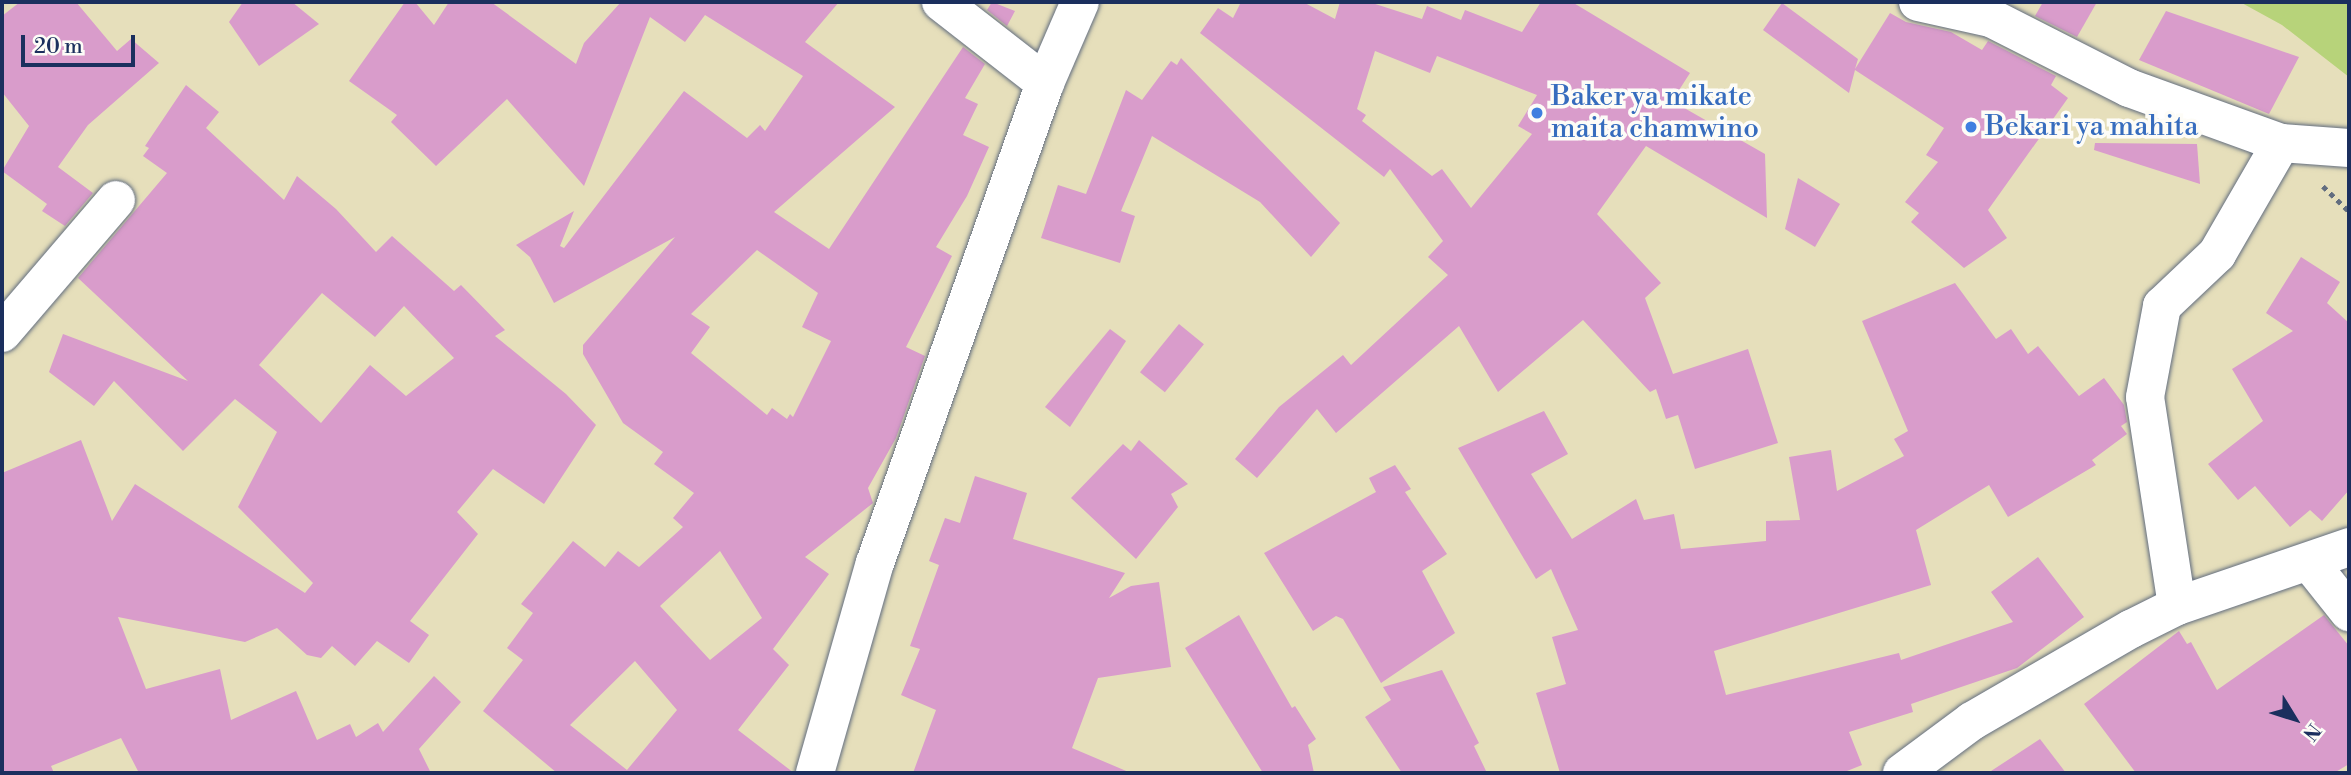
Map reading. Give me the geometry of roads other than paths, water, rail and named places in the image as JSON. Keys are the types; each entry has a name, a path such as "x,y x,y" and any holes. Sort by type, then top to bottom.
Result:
{"street":[{"path":"941,2 1045,83"},
{"path":"815,773 875,563 1045,83 1080,2"},
{"path":"1918,2 1991,18 2129,88 2281,143 2349,148"},
{"path":"2177,606 2145,397 2162,306 2217,254 2281,143"},
{"path":"2,333 116,200"},
{"path":"1902,773 1972,721 2177,606 2310,563 2349,547"},
{"path":"2310,563 2349,612"}],"place":[{"name":"Baker ya mikate maita chamwino","path":"1537,113"},
{"name":"Bekari ya mahita","path":"1971,127"}]}
